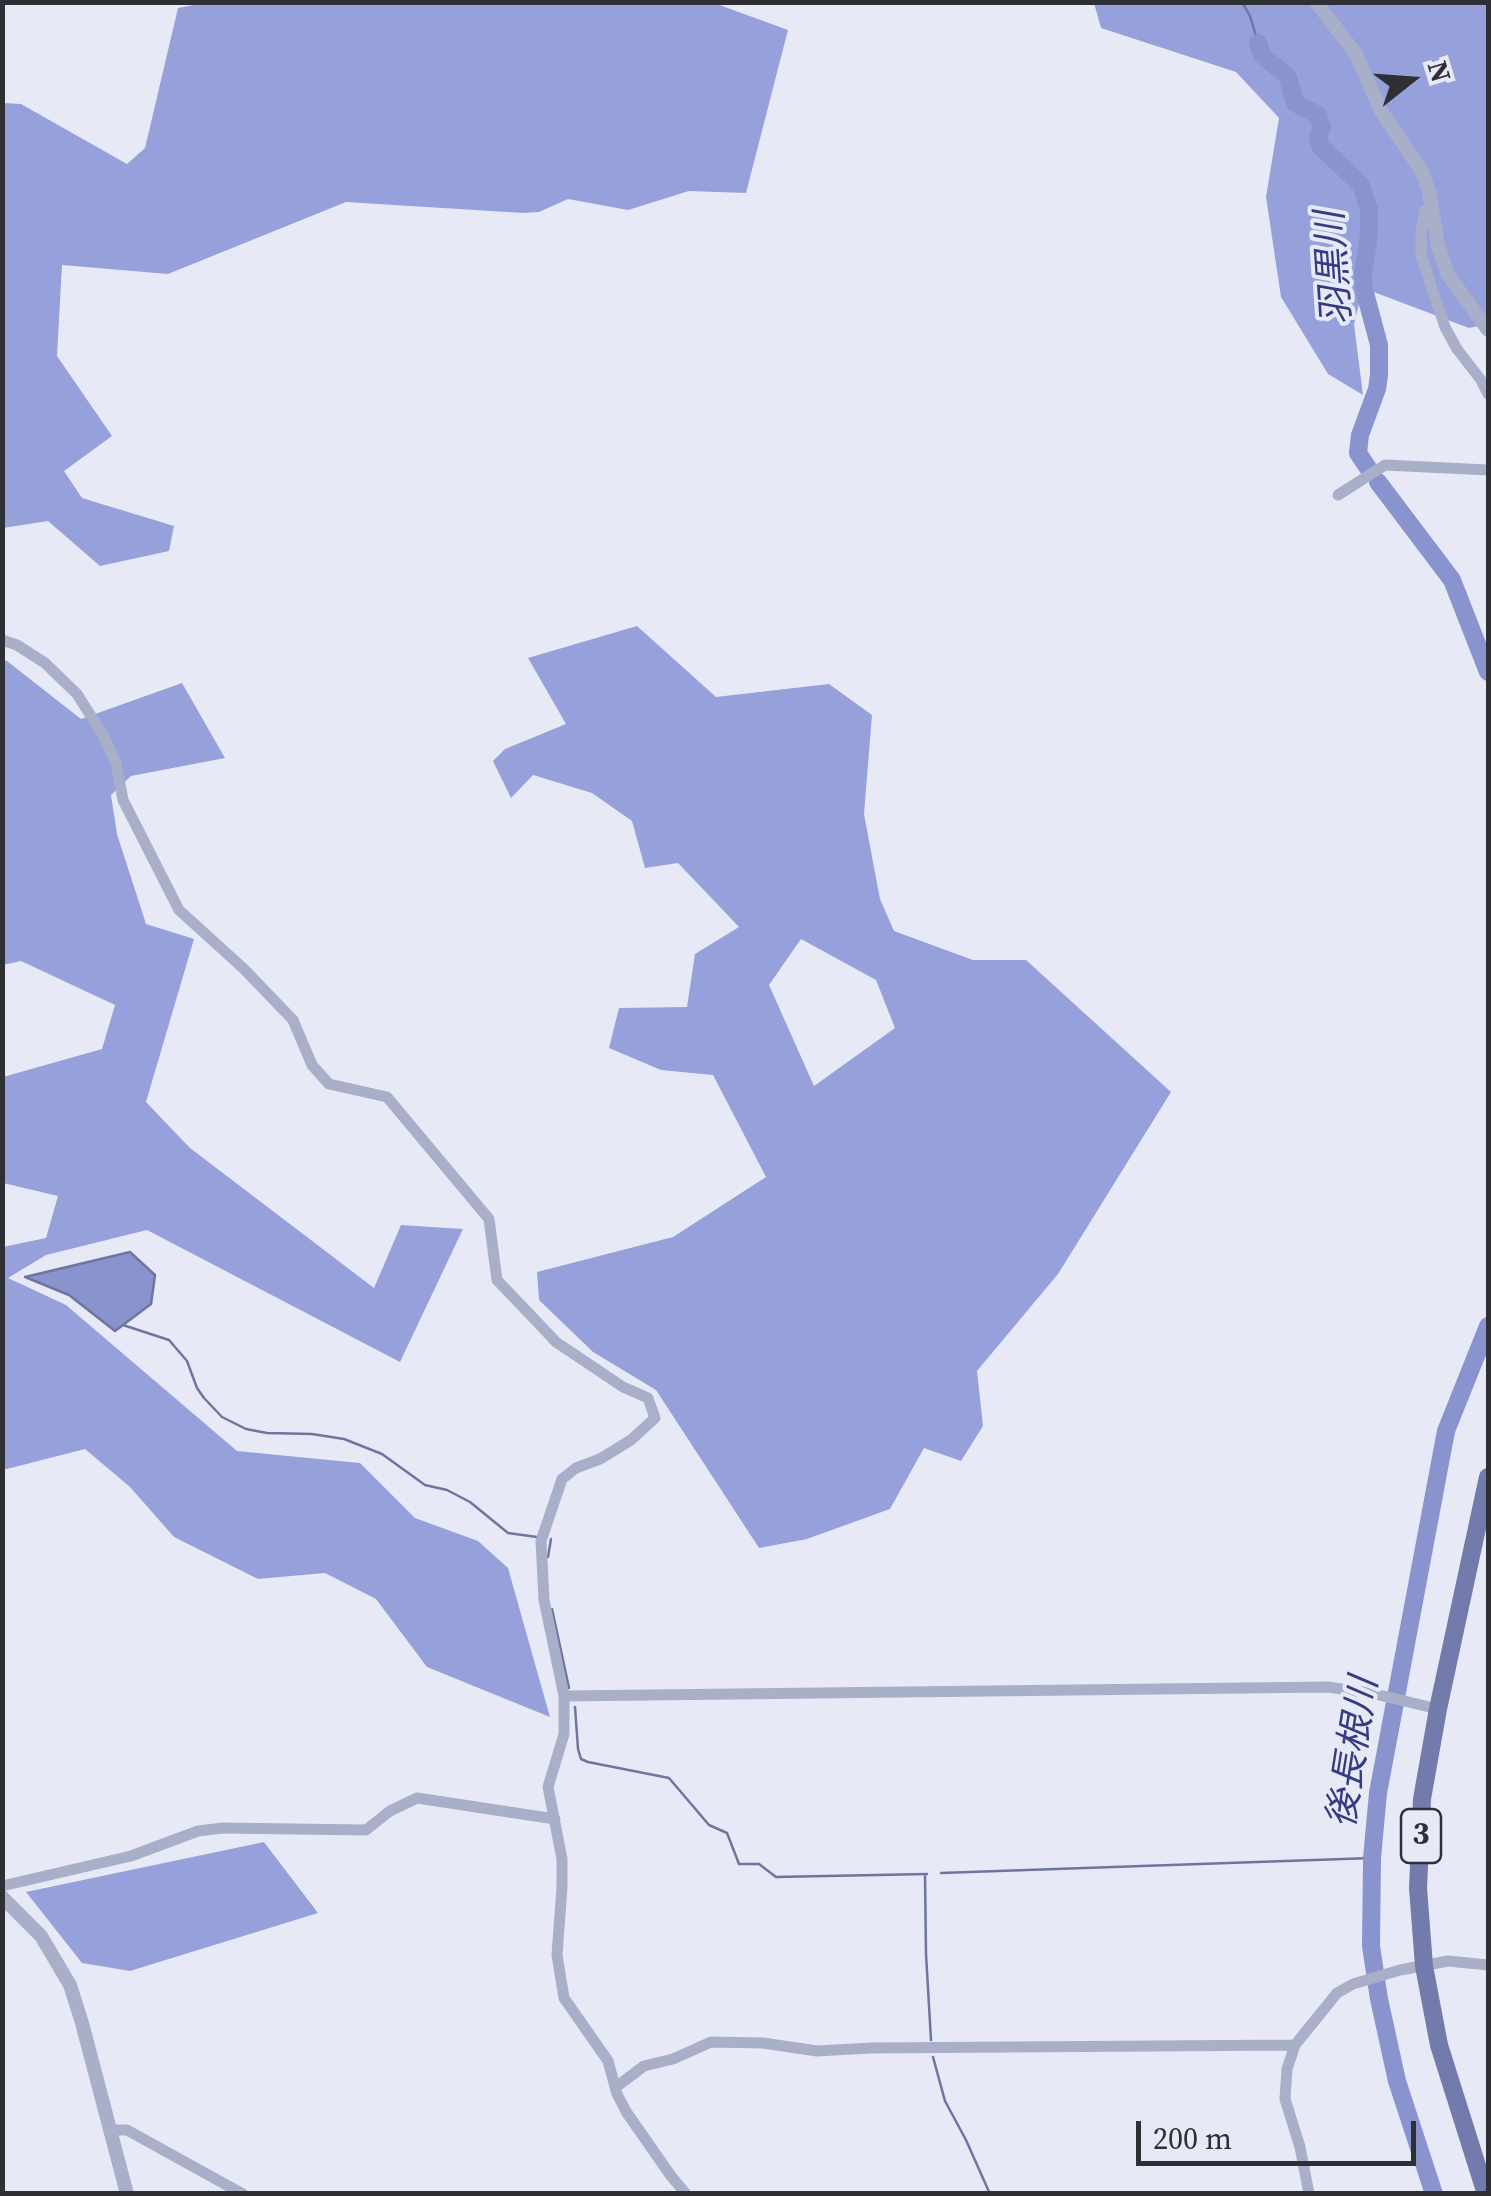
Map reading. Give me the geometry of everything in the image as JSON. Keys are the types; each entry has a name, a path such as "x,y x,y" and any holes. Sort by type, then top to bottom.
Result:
{"main road":[{"name":"3","path":"1486,2194 1439,2046 1424,1966 1418,1888 1422,1816 1438,1709 1488,1476"}],"street":[{"path":"1316,2 1356,54 1381,111 1421,170 1448,275 1488,330"},
{"path":"1432,206 1425,212 1420,230 1426,272 1444,327 1488,394"},
{"path":"1338,495 1384,465 1488,470"},
{"path":"2,640 45,663 76,694 103,735 116,763 123,800 180,910 293,1020 312,1065 329,1084 387,1097 489,1219 497,1280 556,1342 609,1378 648,1398 655,1418 631,1440 562,1479 541,1541 544,1600 564,1696 564,1734 548,1787 562,1859 557,1955 564,1998 608,2061 627,2113 686,2194"},
{"path":"564,1696 1328,1687 1438,1709"},
{"path":"2,1886 131,1856 198,1832 223,1828 366,1830 417,1798 555,1818"},
{"path":"2,1898 41,1936 70,1985 128,2194"},
{"path":"1309,2194 1285,2099 1288,2069 1296,2045 1336,1993 1400,1970 1448,1961 1488,1965"},
{"path":"616,2086 644,2066 674,2059 711,2042 817,2050 1296,2045"},
{"path":"110,2130 127,2130 243,2194"}],"shaded area":[{"path":"209,2 714,3 788,30 746,193 689,191 628,210 568,199 539,212 523,213 346,202 168,274 62,265 57,356 112,436 64,471 82,498 174,526 169,551 100,566 48,521 3,528 3,103 21,104 127,164 145,148 178,8"},
{"path":"1094,3 1488,3 1488,324 1469,328 1363,288 1354,324 1363,395 1328,374 1281,297 1266,197 1279,118 1236,72 1101,28"},
{"path":"637,626 716,697 829,684 872,715 864,814 880,899 894,931 973,960 1026,960 1171,1092 1058,1274 977,1371 983,1426 961,1461 924,1448 890,1509 807,1539 759,1548 656,1390 593,1352 539,1300 537,1272 673,1237 766,1177 713,1075 661,1070 609,1048 619,1008 687,1007 695,954 739,927 678,863 645,868 632,821 592,793 533,775 511,798 493,761 505,749 566,724 528,658","holes":["801,939 876,980 895,1028 814,1086 769,985"]},
{"path":"3,660 81,719 182,683 225,758 131,776 111,795 117,834 146,924 194,939 146,1102 190,1148 374,1288 401,1225 463,1229 400,1362 147,1230 46,1255 8,1278 66,1305 237,1451 360,1463 415,1518 478,1541 508,1568 550,1717 427,1667 376,1599 325,1573 258,1579 174,1537 130,1487 85,1449 3,1470 3,1247 46,1238 58,1196 3,1183 3,1077 102,1049 115,1005 21,961 3,965"},
{"path":"130,1252 155,1275 151,1304 115,1331 69,1295 25,1277"},
{"path":"264,1842 318,1913 130,1971 82,1963 26,1892"}],"waterway":[{"path":"1242,2 1258,43"},
{"name":"羽黒川","path":"1258,43 1262,55 1288,77 1295,103 1318,115 1322,127 1320,146 1361,185 1369,209 1363,274 1379,345 1379,375 1360,435 1358,453 1368,468"},
{"name":"羽黒川","path":"1378,482 1452,580 1488,672"},
{"path":"123,1325 169,1340 187,1361 197,1388 222,1417 246,1429 267,1433 344,1439 382,1454 425,1485 447,1490 470,1502 508,1533 537,1537"},
{"name":"後長根川","path":"1434,2194 1397,2081 1379,1999 1371,1946 1372,1858 1378,1793 1446,1431 1488,1326"},
{"path":"548,1557 551,1539"},
{"path":"552,1609 569,1688"},
{"path":"575,1707 581,1759 669,1778 709,1825 727,1833 739,1864 759,1864 776,1877 927,1874"},
{"path":"941,1873 1372,1858"},
{"path":"925,1875 931,2040"},
{"path":"933,2057 945,2101 990,2194"}]}
